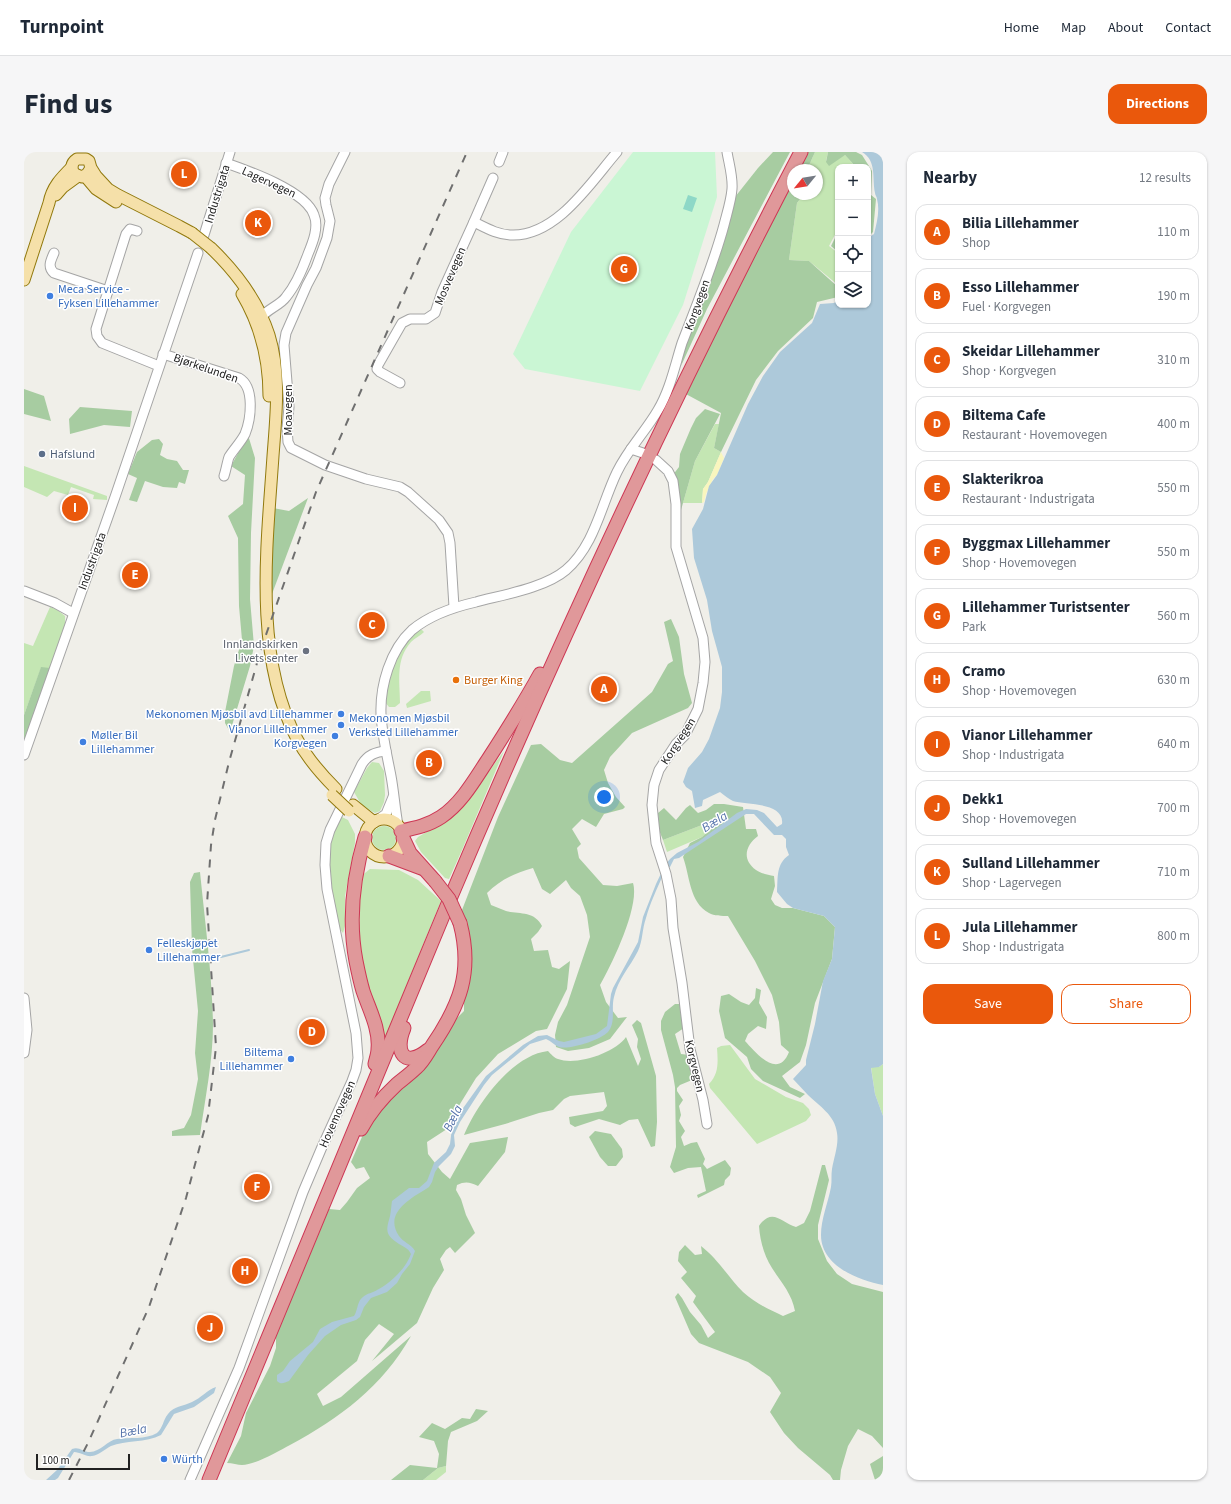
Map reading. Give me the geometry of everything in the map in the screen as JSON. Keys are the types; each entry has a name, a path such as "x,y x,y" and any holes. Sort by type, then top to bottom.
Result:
{"highway":[{"path":"209,1480 446,908 527,720 606,547 714,322 801,152"},
{"path":"324,1202 339,1181 349,1156 368,1117 385,1095 416,1068 449,1021 458,1000 464,978 466,951 460,923 449,899 410,853 400,831 421,827 442,816 460,800 473,783 529,694 591,568 599,554 606,547"},
{"path":"292,1279 296,1260 373,1070 378,1049 376,1031 359,977 353,945 353,891 366,834"},
{"path":"389,856 424,869"},
{"path":"432,1046 422,1054 408,1058 402,1053 399,1043 412,1007 440,941 445,925 446,908"}],"main road":[{"path":"24,280 54,187 62,177 80,164 114,193 161,216 190,236 226,272 240,290 262,328 273,352 276,408 265,587 267,624 271,654 281,700 293,733 312,763 334,792 351,808 376,821 388,819 400,831 400,848 389,856 381,856 374,853 367,845 366,834 351,808"},
{"path":"205,251 227,264 245,286 264,312 262,328"},
{"path":"366,834 376,821"}],"street":[{"name":"Industrigata","path":"204,235 230,152"},
{"name":"Moavegen","path":"345,152 329,184 325,198 330,221 327,238 316,268 286,333 284,345 289,407 287,428 288,442 291,448 329,467 366,479 400,487 408,492 439,520 448,533 450,543 454,607"},
{"path":"499,162 503,152"},
{"path":"474,222 496,232 506,234 520,234 538,229 563,213 617,152"},
{"name":"Korgvegen","path":"400,831 381,713 384,682 396,650 412,630 436,615 454,607 541,584 565,571 582,553 594,530 616,472 659,408 716,253 730,204 732,187 731,171 727,152"},
{"name":"Lagervegen","path":"226,164 248,171 300,196 309,205 316,221 314,239 297,279 283,301 264,312"},
{"name":"Mosvevegen","path":"400,383 380,372 377,369 378,365 402,323 410,319 426,319 435,312 448,278 493,178"},
{"path":"137,231 130,229 126,234 96,329 97,336 102,343 159,366"},
{"name":"Industrigata","path":"24,755 163,354 205,251"},
{"path":"54,253 50,265 51,270 54,273 108,291"},
{"path":"262,328 283,301"},
{"name":"Bjørkelunden","path":"163,354 238,378 246,383 250,399 246,429 239,444 230,457 224,476"},
{"path":"631,449 643,453"},
{"name":"Korgvegen","path":"656,460 668,471 673,481 676,504 676,547 702,638 705,662 698,709 684,734 659,770 654,785 652,805 654,832 671,899 673,928 682,983 690,1049 708,1124"},
{"path":"24,592 55,603 73,613"},
{"name":"Hovemovegen","path":"190,1480 239,1368 303,1192 356,1070 358,1046 327,889 324,865 325,853 330,830 362,764 373,753 386,751"},
{"path":"376,821 386,814 394,797"},
{"path":"24,998 27,1030 24,1053"}],"green space":[{"path":"633,152 715,152 717,197 683,305 640,391 525,369 513,354 571,232"},
{"path":"773,152 790,152 707,309 681,366 685,345 735,197"},
{"path":"807,152 815,152 810,164 801,164"},
{"path":"815,152 828,152 826,161 845,155 853,164 835,164 835,235 829,246 835,251 835,283 809,261 789,260 797,203 799,200 823,200 823,164 810,164"},
{"path":"828,152 856,152 862,155 868,164 853,164 845,155 829,166 826,162"},
{"path":"871,169 872,171 871,195"},
{"path":"787,192 787,200 799,200 797,203 789,260 809,261 835,284 835,298 817,302 813,318 778,351 756,380 721,452 714,448 721,413 684,393"},
{"path":"688,195 697,198 692,212 683,209"},
{"path":"871,195 876,199 873,232 871,234"},
{"path":"835,238 835,249 831,246"},
{"path":"24,389 44,396 51,421 24,414"},
{"path":"80,407 132,411 130,427 104,425 70,434 69,419"},
{"path":"705,409 720,414 695,461 681,510 674,511 669,480 679,467 680,454 696,418"},
{"path":"715,424 719,424 714,448 721,452 708,482 703,489 702,503 683,503 695,461"},
{"path":"248,435 255,458 251,533 250,599 254,646 250,666 230,732 225,723 225,712 234,666 242,640 239,606 238,538 228,516 243,504 245,475 231,466"},
{"path":"159,439 163,444 160,455 167,459 177,461 183,470 189,470 185,484 179,482 177,488 163,487 145,481 137,502 129,500 137,478 128,474 137,452 152,440"},
{"path":"24,466 107,496 107,500 93,499 94,495 71,487 68,495 54,491 47,497 24,487"},
{"path":"308,498 272,594 269,581 273,508 289,511"},
{"path":"50,607 56,609 65,616 65,624 50,668 41,668 24,715 24,643 33,646"},
{"path":"671,619 679,637 684,674 692,703 688,708 632,733 610,757 604,770 608,783 616,797 625,807 623,809 604,814 596,827 582,819 572,829 581,844 577,848 579,858 603,885 617,886 633,883 634,893 629,920 618,950 600,985 606,1002 618,1018 627,1017 610,1039 589,1048 568,1051 556,1047 555,1035 558,1022 567,1005 590,937 587,915 580,896 571,888 566,880 550,894 542,889 533,868 508,878 497,884 487,893 491,905 506,911 531,915 539,921 542,926 531,939 534,951 548,950 552,967 559,969 570,961 567,989 547,1029 536,1031 498,1054 476,1078 447,1129 427,1142 428,1154 442,1172 450,1179 470,1143 508,1137 505,1152 478,1186 468,1182 457,1185 456,1190 475,1233 455,1253 450,1247 440,1259 444,1270 433,1288 417,1323 372,1361 394,1334 379,1324 365,1340 357,1361 317,1394 323,1406 341,1397 411,1336 387,1371 358,1400 326,1424 280,1451 253,1463 240,1465 227,1463 241,1436 246,1413 270,1366 276,1348 276,1336 329,1209 340,1210 357,1188 370,1178 364,1167 356,1169 351,1162 365,1130 453,1022 464,1011 464,999 471,962 471,945 462,910 498,817 531,745 541,744 560,760 572,763 652,692 668,664 673,661 664,622"},
{"path":"418,629 424,632 411,642 400,663 400,703 395,707 389,707 385,702 391,670 404,644"},
{"path":"41,667 50,668 24,741 24,715"},
{"path":"421,691 430,691 431,701 407,708 406,704"},
{"path":"504,751 449,879 445,878 421,852 415,841 418,837 449,819 471,795"},
{"path":"372,762 379,763 384,771 384,802 380,811 375,813 362,806 354,792 367,768"},
{"path":"714,804 743,807 746,829 756,829 758,836 748,848 748,861 751,866 758,871 774,876 775,886 771,899 775,905 782,908 793,908 824,916 835,927 832,959 815,1003 806,1045 800,1062 782,1076 790,1087 805,1094 800,1098 763,1081 751,1069 747,1057 725,1038 719,1011 721,996 729,994 741,1002 749,1005 755,998 756,988 761,990 759,1003 767,1017 766,1029 758,1026 748,1034 745,1041 767,1062 773,1064 779,1064 784,1060 789,1052 781,1045 779,1022 772,995 755,961 728,916 713,915 702,908 697,902 691,888 683,857 690,843 702,837 711,829 709,826 702,825 663,840 659,830 658,813 664,808 676,820 690,805 698,813 706,810"},
{"path":"342,817 348,820 355,834 355,843 345,896 345,926 343,933 340,929 331,887 330,872 331,843 335,830"},
{"path":"702,825 709,826 711,829 702,837 667,852 663,840"},
{"path":"384,826 393,829 396,838 393,847 384,850 375,847 372,838 375,829"},
{"path":"370,869 399,870 418,880 441,901 383,1043 368,993 358,947 360,877"},
{"path":"200,872 211,986 213,1038 200,1135 172,1136 172,1131 184,1128 191,1115 198,1079 195,1053 198,1011 192,949 190,882 194,873"},
{"path":"675,1004 680,1004 681,1006 684,1028 675,1034 681,1054 689,1055 698,1089 692,1080 680,1085 677,1088 677,1091 683,1100 679,1106 681,1115 679,1121 685,1131 681,1137 684,1146 697,1142 705,1159 703,1164 707,1169 725,1160 731,1168 730,1175 725,1180 724,1185 698,1198 697,1195 706,1191 701,1167 688,1168 674,1173 670,1167 676,1147 675,1087 661,1030 661,1021 665,1012"},
{"path":"637,1020 641,1023 656,1076 657,1122 655,1146 651,1147 638,1119 629,1120 620,1125 599,1119 575,1127 570,1124 569,1117 603,1111 607,1106 604,1092 570,1096 564,1099 553,1110 464,1135 478,1109 497,1083 522,1061 535,1054 548,1051 558,1059 575,1061 595,1057 604,1053 621,1043 626,1037 638,1066 641,1059 637,1047 638,1039 632,1025"},
{"path":"730,1045 755,1079 786,1097 803,1103 809,1109 811,1115 806,1121 757,1144 710,1088 709,1084 715,1076 717,1068 717,1048"},
{"path":"883,1064 883,1116 875,1094 871,1067 879,1067"},
{"path":"595,1131 611,1134 622,1149 623,1157 616,1166 608,1166 600,1157 589,1137"},
{"path":"822,1165 825,1165 829,1180 818,1225 818,1239 827,1261 837,1274 852,1284 883,1292 883,1448 872,1436 858,1429 848,1446 841,1470 840,1480 833,1480 830,1475 798,1448 784,1433 770,1412 781,1393 770,1377 748,1362 699,1343 691,1334 675,1297 678,1293 690,1312 701,1325 708,1338 715,1332 693,1302 696,1296 681,1278 687,1272 678,1261 679,1252 685,1245 695,1255 702,1254 701,1246 713,1257 743,1292 752,1299 783,1316 795,1311 789,1294 767,1258 761,1242 759,1226 768,1217 777,1218 796,1227 804,1223 810,1211"},
{"path":"476,1409 488,1411 477,1421 451,1432 448,1441 446,1466 438,1468 423,1480 391,1480 410,1465 437,1468 439,1454 434,1441 419,1437 432,1423 445,1429 462,1418 470,1419"},
{"path":"883,1456 883,1480 875,1480 870,1464"},
{"path":"446,1466 446,1472 436,1480 423,1480 438,1468"}],"sand":[{"path":"721,452 724,458 717,475 713,479 706,494 704,502 702,503 703,489 708,482"}],"water":[{"path":"862,152 883,152 883,1064 879,1067 871,1068 875,1094 883,1116 883,1285 873,1283 843,1270 827,1255 823,1246 821,1229 831,1187 832,1169 837,1142 836,1127 830,1116 793,1079 806,1065 823,981 832,959 835,927 824,916 793,908 787,904 777,892 778,871 782,862 789,855 786,847 786,839 782,835 774,835 754,814 746,814 679,858 674,859 670,867 663,875 648,912 638,951 621,979 616,991 613,1001 613,1020 608,1032 592,1041 577,1046 564,1048 559,1047 546,1039 530,1044 492,1075 460,1122 454,1135 455,1146 451,1154 435,1172 429,1187 408,1201 397,1213 395,1227 399,1236 415,1251 410,1264 397,1283 387,1292 371,1298 364,1307 360,1317 356,1320 341,1325 325,1336 308,1355 289,1381 280,1383 277,1381 277,1375 283,1371 290,1361 313,1342 320,1329 332,1322 354,1316 361,1299 388,1283 406,1265 411,1254 388,1234 387,1228 392,1201 409,1188 419,1188 427,1181 434,1163 446,1152 450,1144 452,1128 461,1111 486,1076 523,1045 538,1036 547,1035 564,1042 596,1034 607,1026 613,988 638,942 643,917 656,884 665,865 670,859 677,853 698,842 737,813 746,809 757,810 764,813 777,827 782,824 781,817 771,808 733,801 720,792 703,800 702,806 695,808 692,791 686,787 683,782 688,768 702,752 709,739 720,708 722,692 722,667 712,631 707,600 694,558 692,529 703,509 709,486 717,475 748,404 763,376 780,352 812,323 820,304 835,302 835,308 871,308 871,236 874,234 878,207 872,165 867,156"},
{"path":"216,1387 214,1393 194,1407 174,1414 161,1435 155,1438 117,1444 92,1456 74,1452 58,1478 55,1480 46,1480 57,1470 72,1449 77,1448 90,1452 101,1448 110,1441 122,1438 148,1437 159,1431 170,1411 195,1400"}],"waterway":[{"path":"221,957 249,950"}],"railway":[{"path":"69,1480 88,1443 149,1307 186,1198 208,1116 216,1047 207,904 211,845 215,820 229,762 261,649 316,492 467,152"}],"place":[{"name":"Jula Lillehammer","path":"184,174"},
{"name":"Sulland Lillehammer","path":"258,223"},
{"name":"Lillehammer Turistsenter","path":"624,269"},
{"name":"Meca Service - Fyksen Lillehammer","path":"50,296"},
{"name":"Hafslund","path":"42,454"},
{"name":"Vianor Lillehammer","path":"75,508"},
{"name":"Slakterikroa","path":"135,575"},
{"name":"Skeidar Lillehammer","path":"372,625"},
{"name":"Innlandskirken Livets senter","path":"306,651"},
{"name":"Burger King","path":"456,680"},
{"name":"Bilia Lillehammer","path":"604,689"},
{"name":"Mekonomen Mjøsbil avd Lillehammer","path":"341,714"},
{"name":"Mekonomen Mjøsbil Verksted Lillehammer","path":"341,725"},
{"name":"Vianor Lillehammer Korgvegen","path":"335,736"},
{"name":"Møller Bil Lillehammer","path":"83,742"},
{"name":"Esso Lillehammer","path":"429,763"},
{"name":"Felleskjøpet Lillehammer","path":"149,950"},
{"name":"Biltema Cafe","path":"312,1032"},
{"name":"Biltema Lillehammer","path":"291,1059"},
{"name":"Byggmax Lillehammer","path":"257,1187"},
{"name":"Cramo","path":"245,1271"},
{"name":"Dekk1","path":"210,1328"},
{"name":"Würth","path":"164,1459"}],"water label":[{"name":"Bæla","path":"714,821"},
{"name":"Bæla","path":"452,1118"},
{"name":"Bæla","path":"133,1430"}]}
